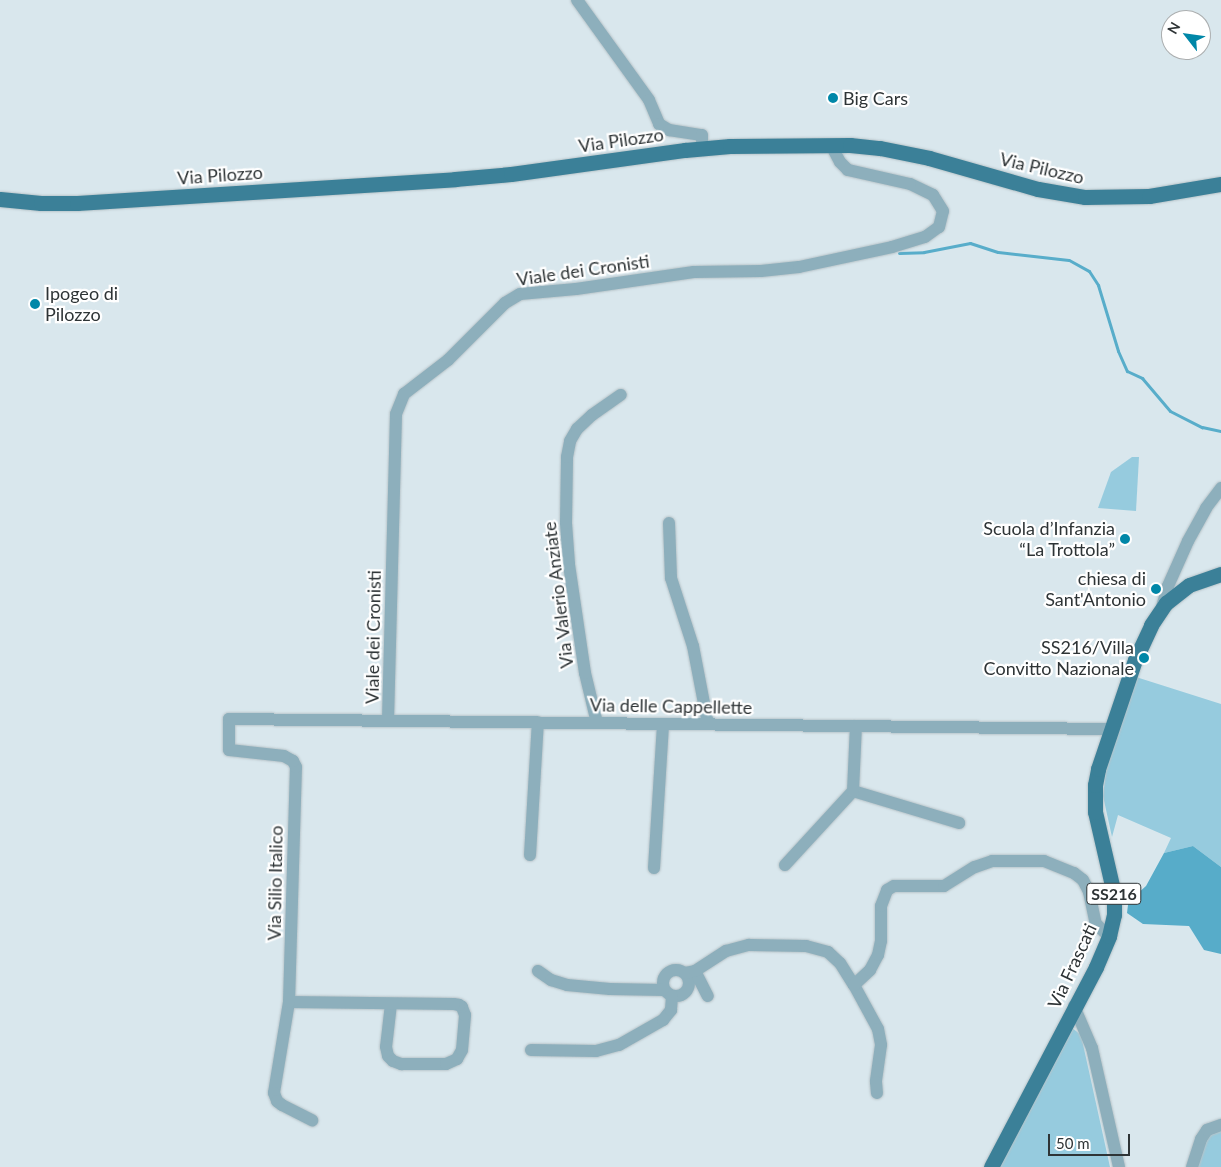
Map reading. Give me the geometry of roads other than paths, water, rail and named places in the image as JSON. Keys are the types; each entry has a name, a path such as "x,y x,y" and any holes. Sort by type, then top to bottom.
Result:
{"main road":[{"name":"Via Pilozzo","path":"0,198 21,202 77,203 492,176 702,148 831,145 860,145 891,149 1038,189 1085,197 1143,197 1221,184"},
{"name":"Via Pilozzo","path":"0,194 21,202"},
{"name":"Via Frascati","path":"992,1167 1098,962 1109,936 1114,915 1114,894 1095,812 1094,796 1098,769 1138,652 1162,607 1188,585 1221,574"}],"street":[{"path":"577,0 649,100 659,124 669,130 702,135 702,148"},
{"name":"Viale dei Cronisti","path":"388,720 396,414 404,394 448,360 504,303 520,294 576,289 694,272 761,271 808,265 902,245 926,237 939,226 943,211 933,195 910,184 848,170 840,162 831,145"},
{"name":"Via Valerio Anziate","path":"598,723 586,676 569,564 566,523 566,461 570,440 577,428 621,395"},
{"path":"1162,607 1168,586 1188,541 1210,502 1221,488"},
{"path":"669,523 671,578 693,646 708,724"},
{"name":"Via delle Cappellette","path":"229,719 1111,729"},
{"name":"Via Silio Italico","path":"229,719 229,750 284,756 293,761 296,767 289,1002"},
{"path":"530,855 538,722"},
{"path":"654,868 663,724"},
{"path":"785,865 853,792 856,726"},
{"path":"853,792 959,823"},
{"path":"854,985 870,970 878,955 881,941 881,906 887,890 894,886 944,886 979,865 992,861 1044,860 1074,873 1083,880 1089,892 1096,924 1109,936"},
{"path":"531,1050 596,1050 619,1045 666,1018 672,1008 668,993 662,982 666,974 673,970 690,972 720,954 742,946 763,944 806,946 819,948 833,955 854,985 880,1037 881,1053 876,1082 877,1093"},
{"path":"538,971 551,980 567,985 610,990 668,993 681,996 688,990 690,972"},
{"path":"690,972 708,996"},
{"path":"312,1120 282,1104 277,1100 274,1093 289,1002 454,1004 462,1007 465,1015 459,1056 454,1062 446,1064 401,1064 393,1061 388,1056 386,1047 391,1004"},
{"path":"1074,1006 1092,1048 1119,1167"},
{"path":"1192,1167 1201,1139 1213,1127 1221,1125"}],"waterway":[{"path":"899,253 924,252 970,243 998,252 1069,260 1089,271 1098,285 1118,351 1127,371 1142,378 1170,411 1202,427 1221,431"}],"place":[{"name":"Big Cars","path":"833,98"},
{"name":"Ipogeo di Pilozzo","path":"35,304"},
{"name":"Scuola d’Infanzia “La Trottola”","path":"1125,539"},
{"name":"chiesa di Sant'Antonio","path":"1156,589"},
{"name":"SS216/Villa Convitto Nazionale","path":"1144,658"}]}
